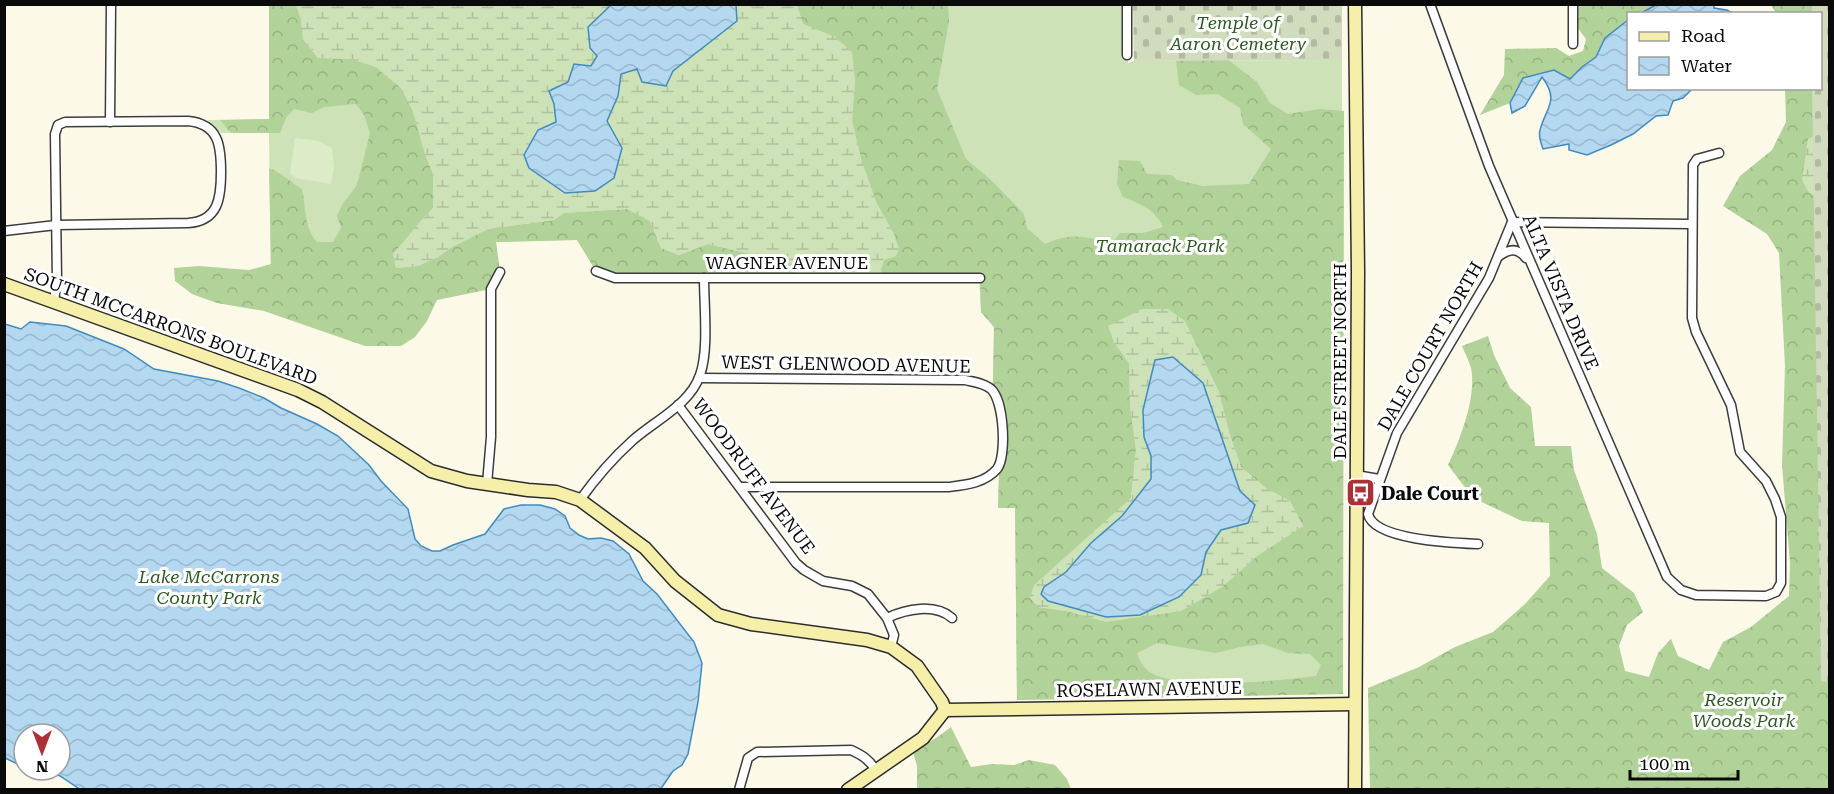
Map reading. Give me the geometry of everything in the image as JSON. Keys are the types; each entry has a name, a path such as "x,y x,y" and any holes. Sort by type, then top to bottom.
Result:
{"street":[{"path":"110,122 111,4"},
{"path":"1127,4 1127,55"},
{"name":"DALE STREET NORTH","path":"1355,4 1358,272 1355,789"},
{"name":"ALTA VISTA DRIVE","path":"1430,4 1489,166 1512,222 1667,577 1687,593 1696,595 1766,596 1776,592 1781,583 1781,517 1776,499 1766,481 1740,452 1731,405 1693,326 1692,224"},
{"path":"1573,4 1573,44"},
{"path":"4,231 56,225 200,221 207,217 217,205 221,190 221,154 214,133 202,124 188,121 64,122 58,125 55,134 56,225 56,294 54,301"},
{"path":"1512,222 1692,224 1692,165 1697,159 1719,153"},
{"name":"DALE COURT NORTH","path":"1478,544 1429,541 1410,537 1376,527 1369,521 1368,513 1397,433 1489,278 1512,222"},
{"path":"1499,256 1512,249 1521,251 1529,260"},
{"name":"WAGNER AVENUE","path":"596,271 615,278 980,278"},
{"path":"488,484 491,437 491,289 500,272"},
{"name":"WOODRUFF AVENUE","path":"704,278 704,354 699,378 678,405 804,570 823,581 860,589 874,600 887,618"},
{"name":"SOUTH MCCARRONS BOULEVARD","path":"4,284 298,390 322,402 431,471 467,481 556,492 580,500 645,548 675,581 718,615 751,624 867,640 891,646 917,666 945,710"},
{"name":"WEST GLENWOOD AVENUE","path":"699,378 965,380 979,382 991,389 1001,408 1002,454 998,468 981,481 949,487 740,488"},
{"path":"580,500 599,475 631,442 678,405"},
{"path":"1356,475 1379,479"},
{"path":"891,646 894,635 887,618 913,609 944,612 952,618"},
{"name":"ROSELAWN AVENUE","path":"945,710 1354,704"},
{"path":"848,789 923,738 945,710"},
{"path":"739,789 748,758 757,752 851,750 872,763 876,771"}],"green space":[{"path":"269,4 296,5 301,19 303,39 318,58 351,59 376,67 401,88 413,111 433,174 433,208 393,254 396,268 418,266 488,229 554,220 564,213 627,209 650,221 661,248 679,255 707,244 798,265 797,272 784,278 615,278 596,271 577,240 496,242 500,272 491,289 437,300 427,321 415,337 401,346 365,346 264,311 217,303 192,294 175,281 174,268 199,266 249,270 271,264 269,168 302,189 308,224 317,242 333,242 341,228 337,216 357,185 370,133 364,115 356,104 324,107 312,113 294,109 286,118 280,133 231,133 220,120 269,119"},
{"name":"Tamarack Park","path":"269,5 1126,5 1128,63 1134,61 1342,60 1343,694 1017,700 1015,508 998,508 1001,408 991,389 994,327 981,312 979,278 596,271 577,240 496,242 500,272 271,292 269,132 221,133 208,120 269,119"},
{"path":"296,5 612,5 588,27 597,56 591,66 575,65 568,82 549,91 554,104 556,122 529,168 566,193 622,148 607,121 618,96 621,74 637,69 673,71 736,21 736,5 797,5 803,24 835,37 852,52 855,80 852,121 861,159 876,202 894,234 899,249 896,256 884,260 881,269 798,265 708,244 679,255 661,248 650,221 627,209 564,213 554,220 488,229 418,266 396,268 393,254 433,208 433,174 413,111 401,88 376,67 351,59 318,58 303,39 301,19"},
{"path":"797,5 948,5 949,21 937,89 966,159 991,180 1024,214 1027,228 1045,244 1071,237 1113,242 1120,233 1143,233 1163,227 1151,211 1123,197 1117,184 1119,160 1140,161 1147,174 1172,175 1177,180 1203,186 1249,184 1271,149 1243,124 1240,108 1218,94 1196,95 1179,85 1176,61 1222,55 1257,82 1270,103 1288,114 1320,109 1344,111 1343,694 1017,700 1015,508 998,508 1001,408 991,389 994,327 981,312 980,278 883,278 881,269 884,260 896,256 894,234 876,202 861,159 852,121 855,80 835,37 803,24","holes":["1184,321 1219,392 1241,467 1266,488 1290,501 1303,526 1257,556 1222,587 1181,611 1147,616 1038,607 1099,528 1131,498 1136,450 1130,406 1129,363 1114,342 1109,325","1157,643 1216,653 1263,644 1288,653 1310,654 1321,665 1316,676 1257,682 1195,683 1158,676 1144,667 1137,653"]},
{"name":"Temple of Aaron Cemetery","path":"1133,5 1342,5 1342,60 1134,61"},
{"path":"1577,5 1666,5 1639,12 1627,12 1627,21 1605,38 1596,57 1570,79 1554,70 1524,78 1510,103 1480,115 1504,75 1505,49 1556,48 1569,56 1583,51 1586,39 1577,27"},
{"name":"Reservoir Woods Park","path":"1771,5 1829,5 1829,789 1370,789 1368,688 1419,667 1455,647 1493,632 1525,604 1550,576 1549,523 1522,521 1473,498 1448,465 1462,431 1472,391 1471,368 1462,346 1488,336 1494,355 1510,388 1531,407 1535,446 1571,446 1574,470 1597,534 1602,568 1634,593 1643,612 1627,625 1619,646 1625,671 1649,677 1658,653 1671,639 1678,656 1709,670 1723,642 1751,627 1789,596 1790,563 1782,465 1785,366 1779,253 1767,234 1723,206 1740,176 1772,150 1786,122 1785,90 1822,90 1822,12 1775,12"},
{"path":"1811,5 1830,5 1829,682 1821,681 1812,90 1822,90 1822,12 1812,12"},
{"path":"1823,132 1825,203 1808,192 1802,180 1808,139"},
{"path":"295,138 318,141 332,148 334,167 331,184 295,178 290,173"},
{"path":"1142,309 1168,309 1185,321 1219,392 1241,467 1266,488 1290,501 1303,526 1257,556 1222,587 1181,611 1106,622 1066,611 1038,607 1030,598 1034,585 1131,498 1136,450 1130,406 1129,363 1114,342 1108,326","holes":["1149,381 1203,383 1240,491 1255,505 1221,530 1206,552 1201,575 1179,597 1070,606 1048,601 1044,587 1066,572 1091,543 1122,516 1151,479 1151,456 1144,437 1143,410"]},
{"path":"951,727 971,767 992,764 1014,765 1029,760 1055,765 1067,779 1071,789 917,789 917,766 913,752"}],"water":[{"path":"612,4 736,5 737,21 673,71 666,86 642,82 637,69 621,74 618,96 607,121 622,148 614,178 595,191 565,193 529,168 524,155 538,130 556,122 554,104 549,91 568,82 574,64 591,66 597,56 590,48 588,27"},
{"path":"1656,5 1714,5 1714,8 1730,12 1643,12"},
{"path":"1627,21 1627,90 1691,90 1683,98 1673,101 1668,115 1656,116 1633,134 1587,155 1569,150 1569,144 1543,149 1539,132 1550,104 1550,92 1542,77 1525,106 1512,113 1510,103 1523,78 1554,70 1570,79 1596,57 1605,38"},
{"name":"Lake McCarrons County Park","path":"30,322 66,326 124,349 154,369 218,381 239,388 317,424 338,436 369,465 408,509 415,539 421,546 432,551 440,551 485,534 504,509 521,505 540,505 555,509 565,516 570,528 579,535 588,539 601,538 613,541 629,554 643,581 657,594 694,642 702,663 698,702 688,754 682,765 673,771 660,790 81,790 69,782 72,782 72,722 12,722 12,761 5,758 5,324 21,329"},
{"path":"1173,357 1203,383 1240,491 1255,505 1248,523 1221,530 1206,552 1201,575 1179,597 1140,615 1106,617 1048,601 1041,594 1044,587 1066,572 1091,543 1122,516 1151,479 1151,456 1144,437 1143,410 1155,360"}],"place":[{"name":"Dale Court","path":"1360,493"}]}
